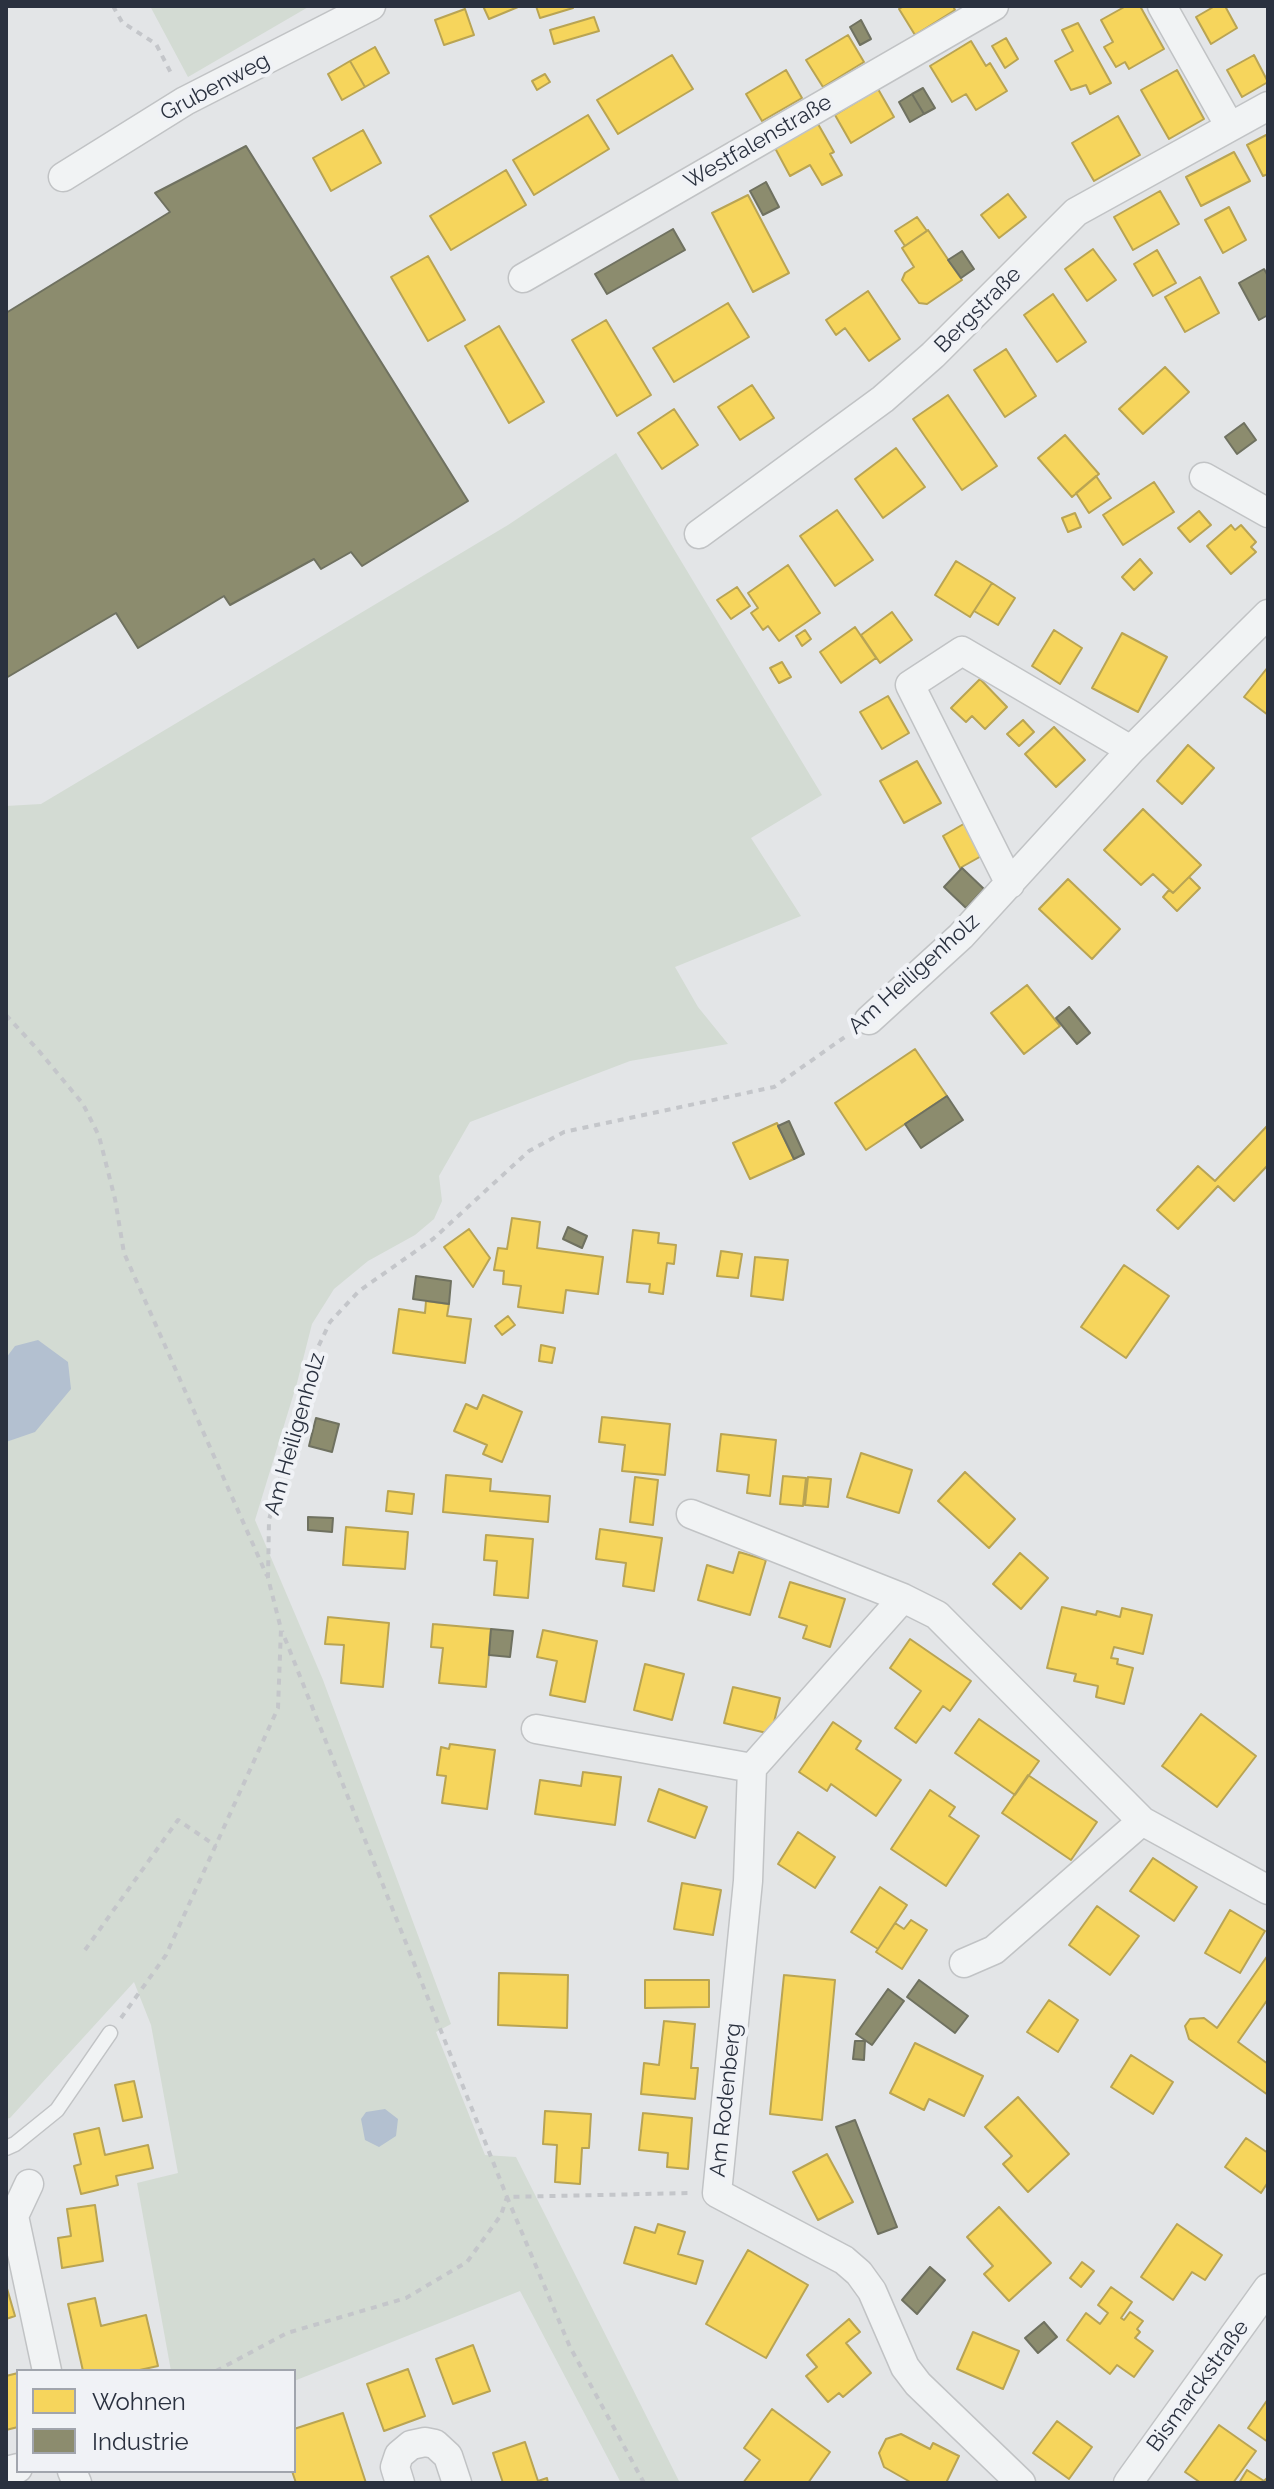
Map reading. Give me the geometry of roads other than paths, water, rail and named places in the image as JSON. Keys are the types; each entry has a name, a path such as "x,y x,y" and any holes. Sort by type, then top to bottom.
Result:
{"street":[{"name":"Grubenweg","path":"63,177 185,101 371,6"},
{"name":"Westfalenstraße","path":"523,278 994,6"},
{"path":"1162,6 1229,125"},
{"name":"Bergstraße","path":"699,534 883,399 933,355 1076,212 1268,106"},
{"path":"1204,477 1268,513"},
{"name":"Am Heiligenholz","path":"869,1020 961,936 1131,750 1268,614"},
{"path":"1010,884 910,685 962,651 1131,750"},
{"path":"691,1514 903,1598 937,1615 1142,1821 1268,1890"},
{"path":"536,1729 752,1768 903,1598"},
{"name":"Am Rodenberg","path":"752,1768 748,1881 717,2193 844,2260 859,2273 872,2291 905,2367 918,2384 1021,2483"},
{"path":"964,1963 994,1950 1142,1821"},
{"path":"29,2184 14,2216 47,2369"},
{"name":"Bismarckstraße","path":"1136,2481 1268,2288"},
{"path":"400,2483 395,2467 399,2455 411,2445 425,2442 435,2444 448,2456 457,2483"}],"lane":[{"path":"6,2148 57,2110 110,2033"}],"water":[{"path":"38,1340 68,1362 71,1389 35,1432 6,1442 6,1358 15,1346"},
{"path":"385,2109 398,2119 396,2136 379,2147 365,2140 361,2119 366,2112"}]}
